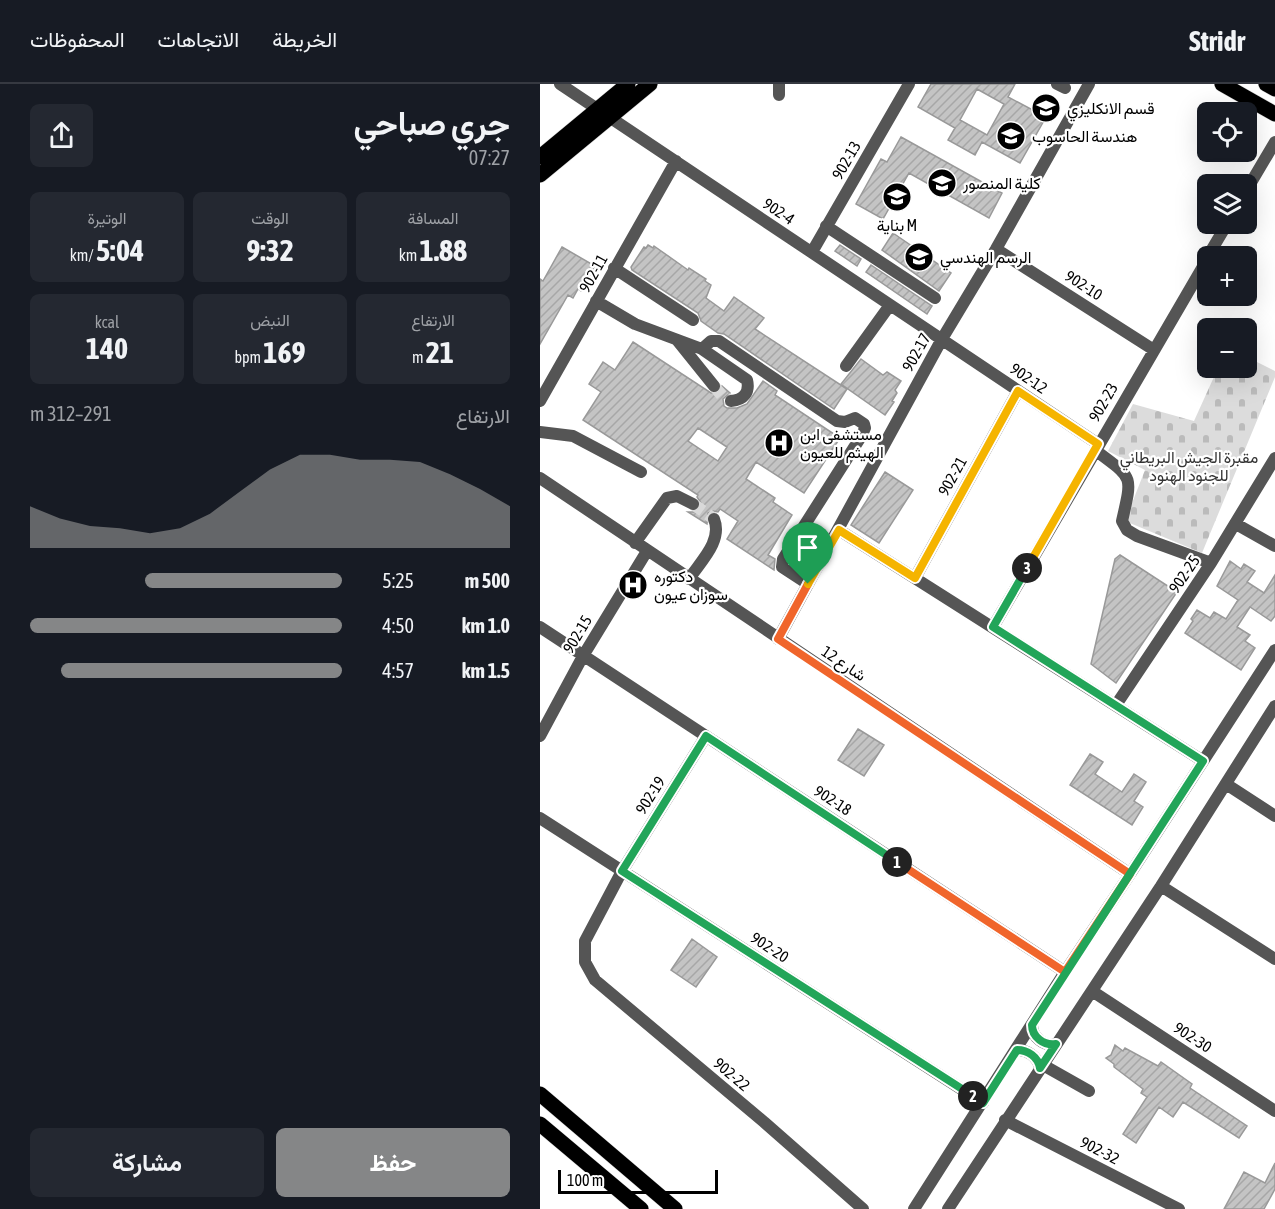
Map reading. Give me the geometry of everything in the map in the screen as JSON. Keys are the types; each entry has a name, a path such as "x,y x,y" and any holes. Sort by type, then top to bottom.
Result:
{"main road":[{"path":"540,175 604,114 627,84"},
{"path":"540,157 650,84"},
{"path":"1222,84 1275,114"},
{"path":"1266,84 1275,89"},
{"path":"540,1094 675,1209"},
{"path":"540,1124 641,1209"}],"street":[{"name":"902-4","path":"560,84 942,339"},
{"name":"902-13","path":"812,252 909,84"},
{"name":"902-17","path":"778,639 942,339 996,249 1089,84"},
{"path":"1256,174 1275,142"},
{"name":"902-11","path":"540,401 676,161"},
{"path":"826,226 935,298"},
{"name":"902-10","path":"996,249 1154,350"},
{"path":"614,268 693,320"},
{"name":"902-23","path":"993,627 1197,276"},
{"path":"596,301 634,324 702,349 747,380 747,392 744,397 731,401"},
{"path":"846,366 890,305"},
{"path":"676,338 714,386"},
{"name":"902-12","path":"942,339 1096,447 1124,471 1130,490 1122,521 1127,530 1137,537 1211,563"},
{"path":"702,349 711,341 719,341 837,421 845,422 855,418 864,424 862,435 783,559 782,567 808,584"},
{"name":"902-21","path":"915,578 1018,391"},
{"path":"540,432 573,436 641,472"},
{"name":"902-25","path":"1116,705 1211,563 1275,458"},
{"name":"شارع 12","path":"540,478 1130,874"},
{"path":"635,543 667,498 676,496 693,504"},
{"path":"689,579 714,542 717,531 714,519"},
{"path":"1236,524 1275,546"},
{"path":"839,530 1203,761"},
{"name":"902-15","path":"540,736 583,656 647,551"},
{"name":"902-18","path":"540,627 1065,972"},
{"path":"914,1209 1065,972 1275,651"},
{"path":"948,1209 1161,886 1275,706"},
{"name":"902-19","path":"585,962 585,941 622,871 706,736"},
{"path":"1226,784 1275,816"},
{"name":"902-20","path":"540,818 983,1103"},
{"path":"1161,886 1275,959"},
{"name":"902-22","path":"585,962 595,980 764,1122 863,1209"},
{"name":"902-30","path":"1092,991 1275,1112"},
{"path":"1032,1025 1032,1032 1038,1039 1048,1045 1056,1044"},
{"path":"1016,1050 1031,1054 1041,1066 1089,1091"},
{"name":"902-32","path":"1005,1120 1179,1209"}],"green space":[{"name":"مقبرة الجيش البريطاني للجنود الهنود","path":"1257,362 1275,371 1275,377 1202,553 1125,521 1145,470 1108,451 1133,404 1194,421 1213,378 1257,378"}],"building":[{"path":"931,84 1015,84 1008,97 1046,117 1020,163 982,142 975,155 948,140 955,128 918,107","holes":["977,89 1004,104 987,135 960,120"]},
{"path":"901,137 1002,193 989,218 909,173 883,219 856,204 881,159 887,162"},
{"path":"893,233 951,273 939,291 882,250"},
{"path":"648,245 653,248 654,246 688,270 689,268 706,279 705,281 711,285 706,298 724,311 734,297 764,318 755,329 847,389 834,409 724,334 718,333 701,321 698,313 632,270 631,267 644,247"},
{"path":"840,245 861,259 857,266 835,251"},
{"path":"562,247 595,266 581,291 578,289 573,298 568,295 540,344 540,279 543,281"},
{"path":"871,265 932,306 927,314 866,272"},
{"name":"مستشفى ابن الهيثم للعيون","path":"633,342 711,393 719,393 722,386 730,393 723,399 724,406 727,408 737,408 747,404 763,381 777,391 775,395 840,438 804,493 756,462 746,479 775,498 773,502 792,515 768,555 775,559 774,570 727,539 738,521 720,509 718,512 708,513 707,524 688,512 694,512 700,508 698,495 583,420 601,392 589,384 603,362 615,370","holes":["698,428 727,447 718,461 688,441"]},
{"path":"861,359 883,375 887,372 901,381 895,390 897,393 892,401 894,402 885,415 841,384"},
{"path":"885,472 913,490 879,543 851,525"},
{"path":"1120,555 1177,592 1116,683 1091,664 1115,559"},
{"path":"1230,561 1241,569 1244,564 1255,571 1247,582 1264,593 1275,575 1275,616 1271,621 1250,607 1237,627 1250,635 1245,641 1255,648 1241,670 1185,633 1197,610 1210,618 1214,612 1226,619 1238,600 1217,586"},
{"path":"858,729 884,745 864,776 838,760"},
{"path":"1090,754 1103,762 1095,774 1122,792 1134,774 1146,782 1134,801 1143,807 1132,825 1070,785"},
{"path":"692,939 717,957 696,987 671,970"},
{"path":"1115,1045 1123,1051 1125,1048 1158,1066 1161,1062 1192,1084 1190,1088 1247,1126 1239,1138 1183,1102 1173,1117 1159,1107 1136,1143 1123,1134 1147,1097 1141,1093 1143,1089 1106,1058 1111,1055"},
{"path":"1275,1163 1275,1189 1264,1209 1224,1209 1244,1172 1265,1183"}],"tunnel":[{"path":"714,386 723,397 731,401"},
{"path":"693,504 714,519"}],"place":[{"name":"قسم الانكليزي","path":"1046,108"},
{"name":"هندسة الحاسوب","path":"1011,136"},
{"name":"كلية المنصور","path":"942,183"},
{"name":"بناية M","path":"897,197"},
{"name":"الرسم الهندسي","path":"919,257"},
{"name":"مستشفى ابن الهيثم للعيون","path":"779,443"},
{"name":"دكتوره سوزان عيون","path":"633,585"}],"route":[{"path":"808,584 778,639 1130,874 1065,972 706,736 622,871 983,1103 1016,1050 1031,1054 1040,1068 1056,1044 1048,1045 1038,1039 1032,1032 1032,1025 1065,972 1097,923 1130,874 1203,761 993,627 1098,444 1018,391 915,578 839,530 808,584"}]}
